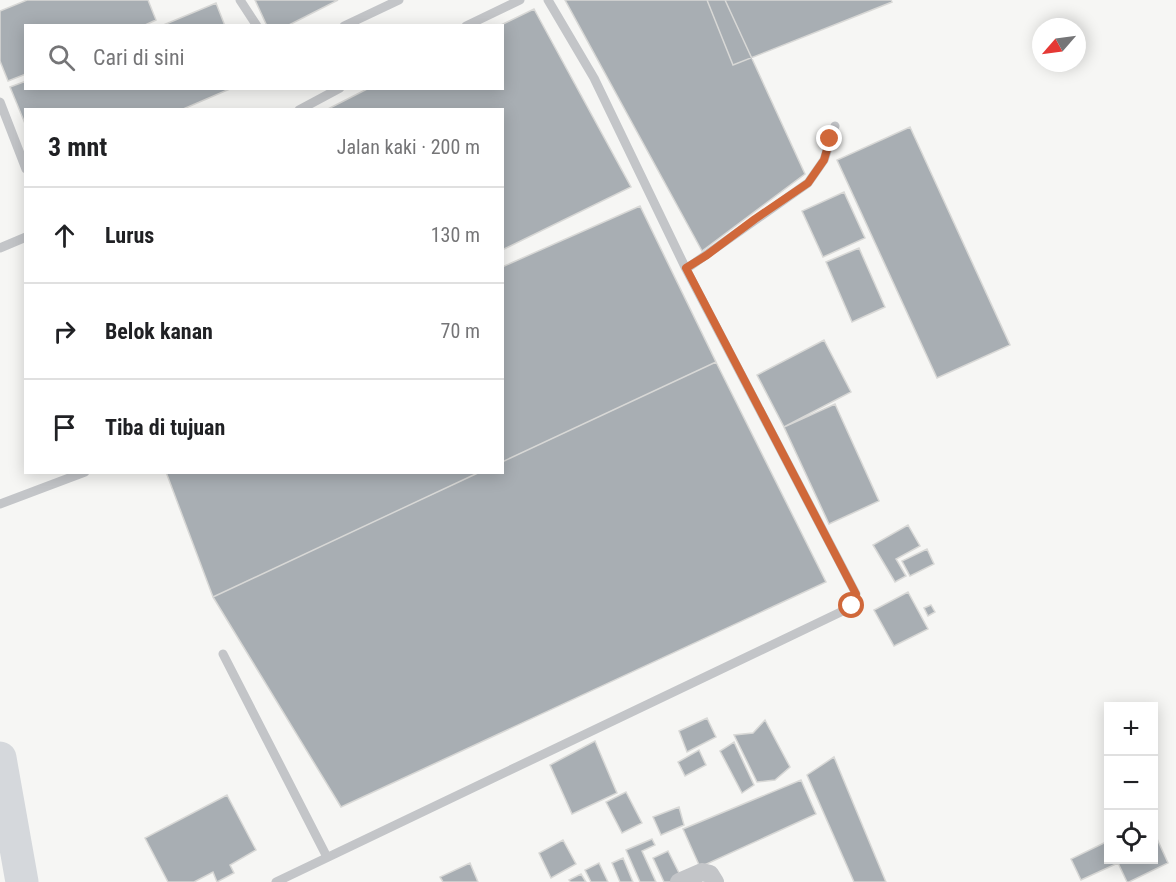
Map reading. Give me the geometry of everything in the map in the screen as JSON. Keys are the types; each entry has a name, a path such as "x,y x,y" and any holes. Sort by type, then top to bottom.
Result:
{"highway":[{"path":"0,758 22,882"}],"street":[{"path":"679,882 702,872 710,874 715,882"}],"lane":[{"path":"240,0 255,24"},
{"path":"348,24 399,0"},
{"path":"470,24 520,0"},
{"path":"276,882 847,609 854,603 856,594 686,268 594,78 548,0"},
{"path":"303,108 336,90"},
{"path":"0,102 24,164"},
{"path":"686,268 808,183 824,160 835,126"},
{"path":"0,248 24,238"},
{"path":"0,504 80,474"},
{"path":"223,654 327,856"}],"building":[{"path":"27,0 148,0 156,20 147,24 24,24 24,75 8,81 0,61 0,11"},
{"path":"255,0 338,0 291,24 266,24"},
{"path":"565,0 725,0 805,174 702,251"},
{"path":"707,0 891,0 892,2 733,65"},
{"path":"216,3 224,24 166,24"},
{"path":"534,9 631,187 504,249 504,108 330,108 365,90 504,90 503,24"},
{"path":"24,82 24,90 227,90 186,108 24,108 24,121 10,87"},
{"path":"910,127 1010,345 937,378 837,160"},
{"path":"844,192 865,238 823,257 802,211"},
{"path":"640,206 716,362 504,461 504,266"},
{"path":"859,248 885,307 852,322 826,262"},
{"path":"824,340 851,392 784,427 757,375"},
{"path":"716,362 826,582 341,807 213,597 476,474 504,474 504,461"},
{"path":"835,404 879,501 829,524 784,427"},
{"path":"167,474 476,474 213,597"},
{"path":"908,525 920,546 896,559 906,576 895,582 873,545"},
{"path":"927,549 934,564 910,576 902,561"},
{"path":"908,592 928,629 894,646 874,610"},
{"path":"931,605 935,612 928,616 924,608"},
{"path":"707,718 716,737 687,752 679,731"},
{"path":"765,720 790,767 775,780 757,782 734,735 753,733"},
{"path":"595,741 617,793 572,814 550,765"},
{"path":"734,742 754,785 742,793 720,751"},
{"path":"699,750 706,765 685,776 678,762"},
{"path":"834,757 886,882 854,882 807,775"},
{"path":"801,780 816,814 700,867 683,829"},
{"path":"626,792 642,823 622,833 606,802"},
{"path":"227,795 256,850 230,865 234,873 217,882 213,872 194,882 168,882 145,838"},
{"path":"679,807 684,825 661,835 653,817"},
{"path":"652,839 655,845 642,851 656,882 640,882 626,850"},
{"path":"563,840 576,864 551,878 539,853"},
{"path":"1158,841 1168,863 1127,882 1118,864 1158,864"},
{"path":"1104,843 1104,864 1116,864 1081,880 1071,859"},
{"path":"668,851 682,879 677,882 664,882 653,858"},
{"path":"623,858 633,882 620,882 612,863"},
{"path":"470,863 478,882 443,882 440,877"},
{"path":"599,863 608,882 591,882 585,870"},
{"path":"581,874 586,882 569,880"}],"route":[{"path":"830,139 824,160 808,183 686,268 856,594 852,606"}]}
